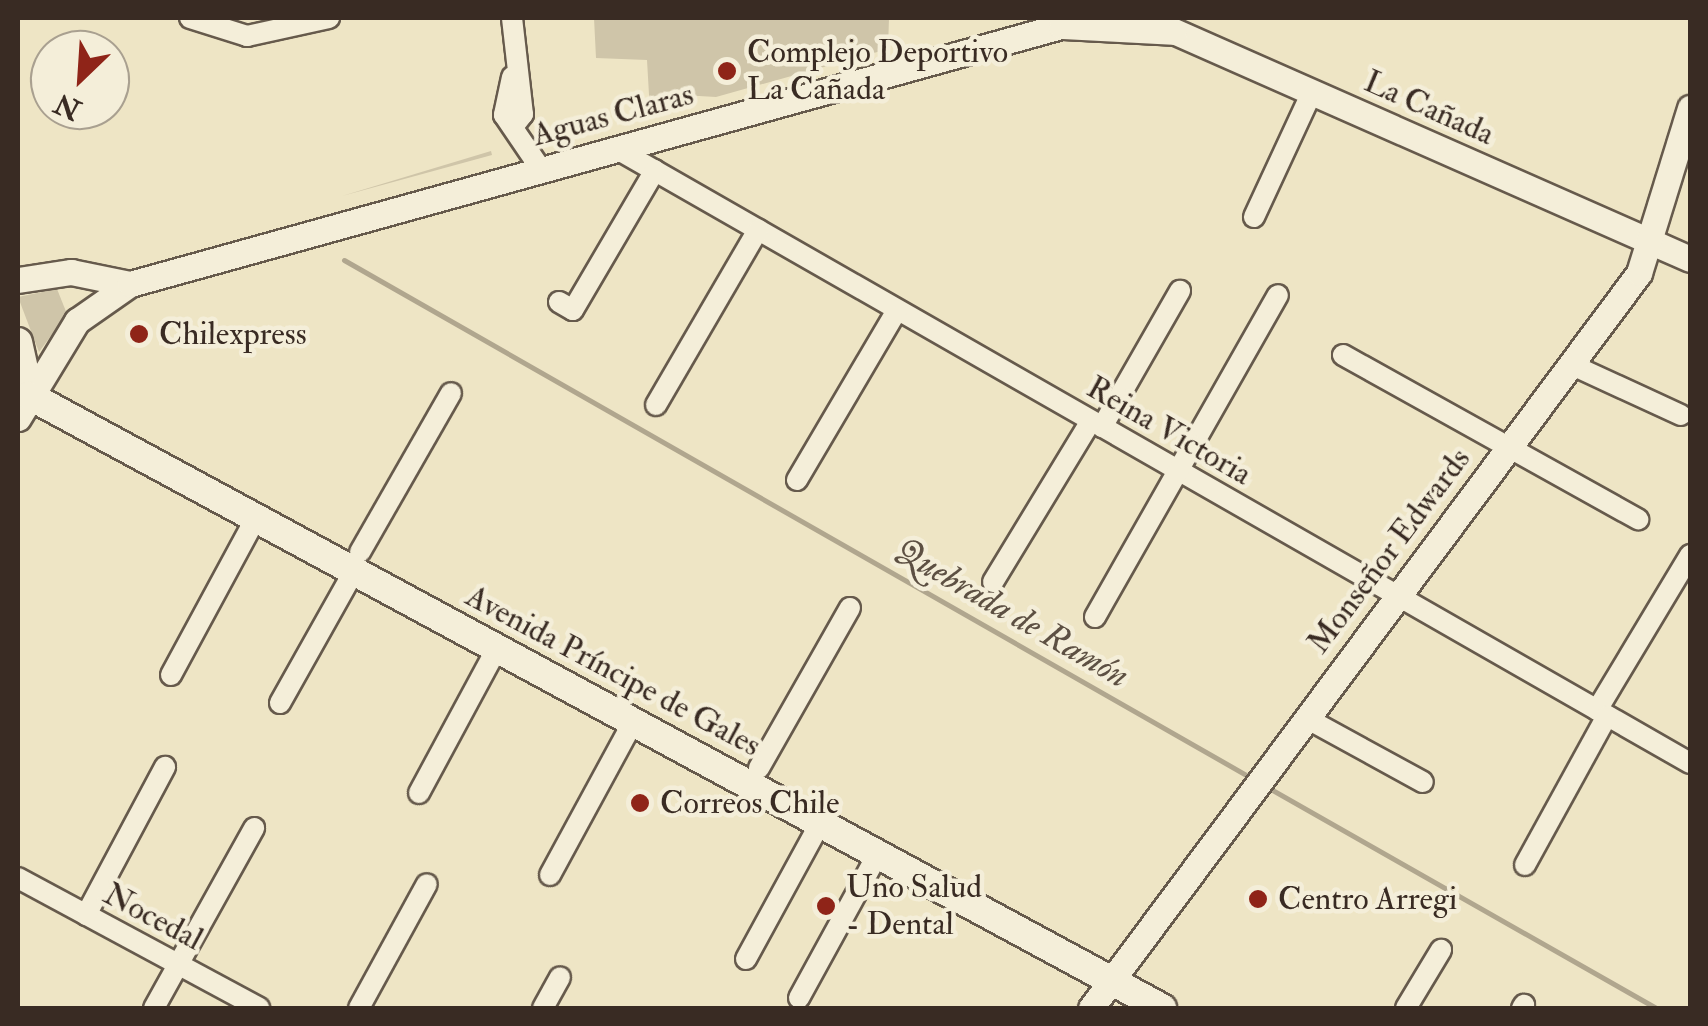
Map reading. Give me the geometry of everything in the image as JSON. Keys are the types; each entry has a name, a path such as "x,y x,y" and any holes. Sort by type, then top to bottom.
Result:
{"main road":[{"path":"18,342 22,398"},
{"name":"Avenida Príncipe de Gales","path":"22,398 256,518 357,561 497,648 1162,1008"}],"street":[{"path":"193,21 247,36 329,18"},
{"path":"512,18 512,72 523,96 513,127 540,168"},
{"name":"La Cañada","path":"1142,18 1176,24 1312,92 1690,259"},
{"name":"Aguas Claras","path":"22,398 77,321 130,284 1064,22 1176,24"},
{"path":"1254,218 1312,92"},
{"name":"Monseñor Edwards","path":"1091,1008 1570,364 1654,242 1690,108"},
{"name":"Reina Victoria","path":"617,149 1690,761"},
{"path":"560,302 573,310 655,170"},
{"path":"656,405 758,230"},
{"path":"70,272 77,321"},
{"name":"Aguas Claras","path":"18,280 70,272 130,284"},
{"path":"993,582 1180,291"},
{"path":"1095,617 1278,295"},
{"path":"796,480 897,310"},
{"path":"1344,355 1638,520"},
{"path":"1570,364 1681,415"},
{"path":"280,703 451,393"},
{"path":"171,675 256,518"},
{"path":"1525,865 1602,713 1690,555"},
{"path":"759,768 850,608"},
{"path":"418,793 497,648"},
{"path":"1306,718 1423,782"},
{"path":"550,875 633,722"},
{"path":"86,915 165,767"},
{"path":"746,959 820,823"},
{"path":"154,1008 254,828"},
{"path":"799,998 878,854"},
{"name":"Nocedal","path":"18,878 259,1008"},
{"path":"360,1008 427,884"},
{"path":"1406,1008 1441,950"},
{"path":"543,1008 560,977"}],"shaded area":[{"name":"Complejo Deportivo La Cañada","path":"594,18 889,18 888,49 716,97 682,95 682,103 650,112 647,60 596,58"},
{"path":"491,151 492,155 342,196"},
{"path":"57,289 67,314 39,352 18,297"}],"waterway":[{"name":"Quebrada de Ramón","path":"344,260 1253,779"},
{"name":"Quebrada de Ramón","path":"1267,787 1656,1008"}],"place":[{"name":"Complejo Deportivo La Cañada","path":"727,71"},
{"name":"Chilexpress","path":"139,334"},
{"name":"Correos Chile","path":"640,803"},
{"name":"Centro Arregi","path":"1258,899"},
{"name":"Uno Salud - Dental","path":"826,906"}]}
